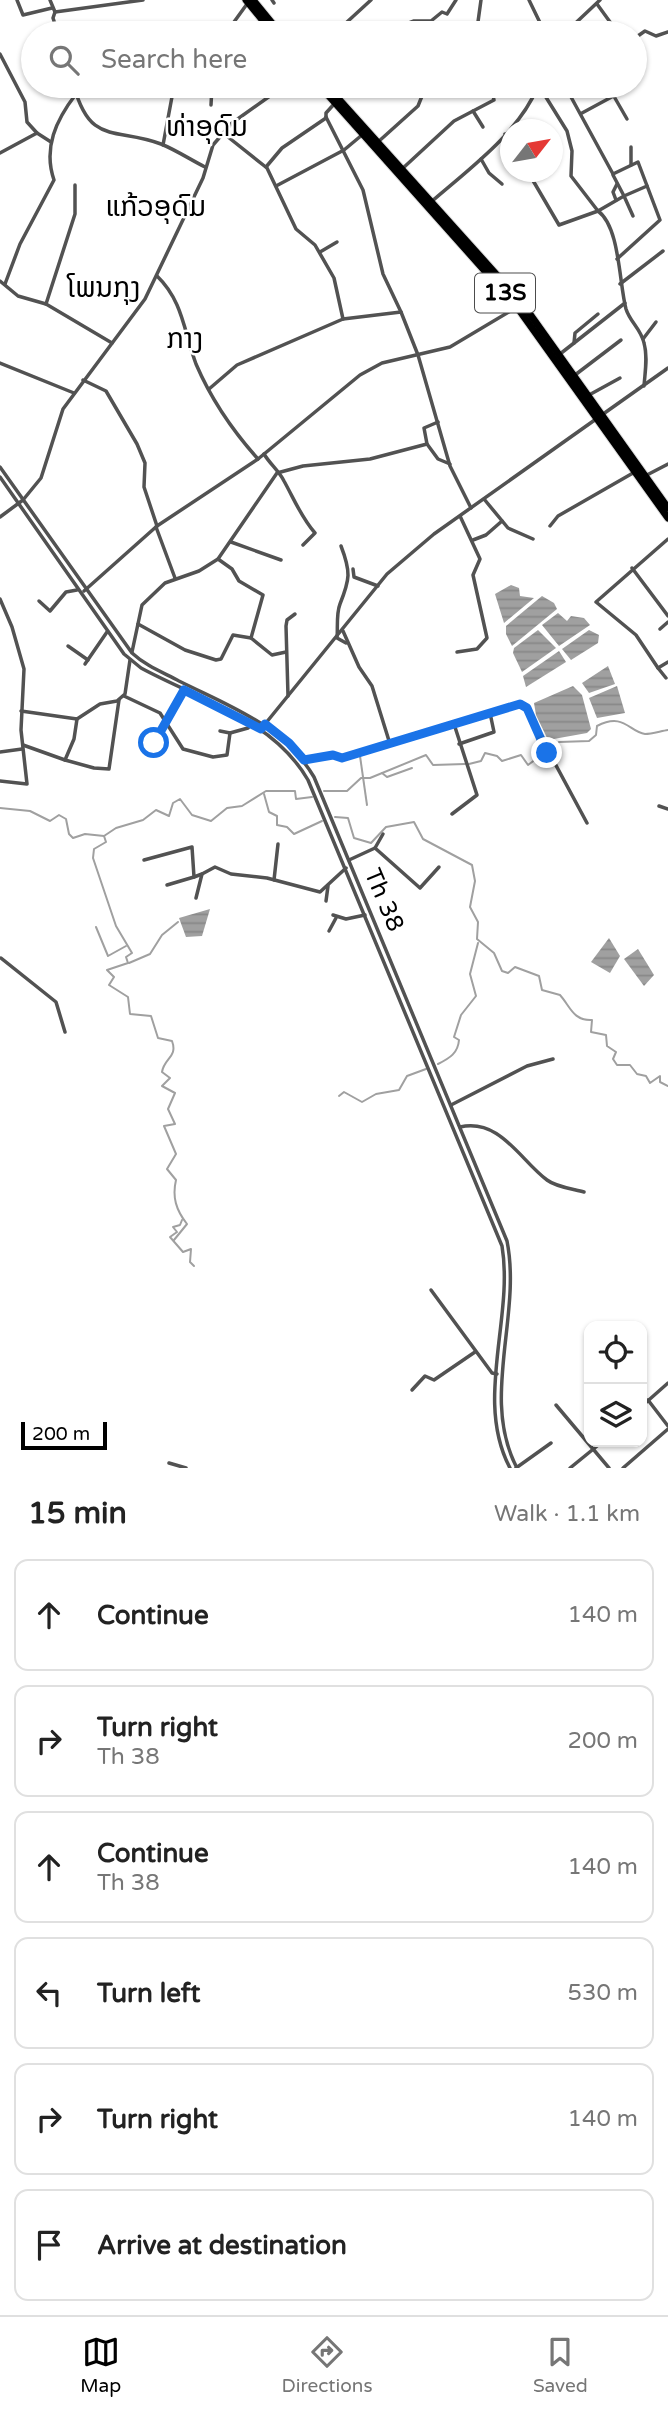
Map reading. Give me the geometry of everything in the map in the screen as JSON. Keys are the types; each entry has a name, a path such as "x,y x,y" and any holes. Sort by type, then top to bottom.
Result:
{"highway":[{"path":"249,1 265,21"},
{"path":"249,1 268,21"},
{"name":"13S","path":"334,98 378,142 429,204"},
{"name":"13S","path":"335,98 364,134 520,305 600,416 668,518"},
{"name":"13S","path":"552,347 561,354 600,416"},
{"name":"13S","path":"640,475 668,508"}],"street":[{"path":"17,0 23,15 143,0"},
{"path":"50,0 54,21"},
{"path":"348,21 371,0"},
{"path":"429,21 442,12 447,14 456,0"},
{"path":"478,21 481,0"},
{"path":"529,0 539,21"},
{"path":"235,21 249,1"},
{"path":"576,21 598,2 610,21"},
{"path":"647,32 656,36 668,32"},
{"path":"0,54 21,94"},
{"path":"23,98 27,122 51,142"},
{"path":"5,284 20,244 54,180 49,165 51,142 55,127 73,98"},
{"path":"77,98 81,111 107,132 163,145 205,167"},
{"path":"163,145 172,98"},
{"path":"211,98 211,105"},
{"path":"0,517 21,502 43,475 58,419 83,380 145,299 203,178 209,153 223,133 268,98"},
{"path":"378,142 418,106 421,98"},
{"path":"402,169 454,121 494,98"},
{"path":"518,119 534,98"},
{"path":"546,98 567,131 572,151 571,176 612,233 625,303 643,339 646,356 643,386"},
{"path":"573,98 633,216"},
{"path":"582,113 609,98"},
{"path":"614,98 627,119"},
{"path":"266,167 282,148 326,117 326,113 337,101"},
{"path":"472,111 483,127"},
{"path":"326,117 367,200 383,274 418,355 450,464 471,508"},
{"path":"0,153 37,133"},
{"path":"223,133 266,167 296,229 320,252 336,284 343,319"},
{"path":"276,186 344,150 364,134"},
{"path":"429,204 500,139"},
{"path":"631,147 631,164"},
{"path":"481,159 489,173 502,184"},
{"path":"613,174 638,162 660,220 617,259"},
{"path":"534,182 559,225 598,211 647,186"},
{"path":"616,200 613,192 617,184"},
{"path":"46,304 75,214 75,185"},
{"path":"320,252 337,243"},
{"path":"620,284 663,251"},
{"path":"157,276 181,311 196,362 209,389 228,423 258,459"},
{"path":"0,281 18,296 46,304 112,344"},
{"path":"561,354 625,303"},
{"path":"39,601 50,611 66,592 81,591 156,527 258,459 360,375 382,363 450,347 520,305"},
{"path":"209,389 237,365 343,319 401,312"},
{"path":"574,343 575,333 597,314"},
{"path":"643,339 656,322"},
{"path":"575,375 621,340"},
{"path":"0,363 74,393"},
{"path":"261,729 399,564 460,516 668,368"},
{"path":"589,395 620,378"},
{"path":"83,380 106,391 137,444 145,463 144,486 174,578"},
{"path":"438,422 424,428 428,444 438,459 450,464"},
{"path":"132,653 142,605 159,587 174,578 199,571 218,559 277,473 303,466 370,459 428,444"},
{"path":"264,454 283,479 303,519 315,533 303,545"},
{"path":"550,526 558,516 668,464"},
{"name":"Th 38","path":"0,467 107,632 130,660 251,723 284,746 299,764 349,860 502,1246 506,1271 495,1422 510,1468"},
{"name":"Th 38","path":"0,477 21,502"},
{"path":"484,499 508,528 533,539"},
{"path":"457,652 477,649 487,638 472,575 480,561 473,540 460,516"},
{"path":"473,540 486,536 502,521"},
{"path":"666,678 636,635 596,602 668,539"},
{"path":"231,542 281,560"},
{"path":"337,638 339,606 349,586 348,566 341,545"},
{"path":"218,559 232,569 239,581 262,595 251,638"},
{"path":"632,568 668,616"},
{"path":"353,569 354,577 378,586"},
{"name":"Th 38","path":"81,591 132,653 144,663 265,724 289,743 304,760 339,842 346,868 365,915 451,1105 500,1222 510,1256 512,1275 501,1419 517,1468"},
{"path":"0,599 24,669 21,711 27,784 0,781"},
{"path":"0,614 6,613"},
{"path":"288,696 287,620 295,614"},
{"path":"660,629 668,622"},
{"path":"138,624 185,650 216,660 221,659 233,635 251,638 272,655 286,652"},
{"path":"343,631 372,686 390,744"},
{"path":"68,646 87,662 107,632"},
{"path":"337,638 347,643"},
{"path":"21,711 76,719 100,704 119,700 124,696 130,660"},
{"path":"659,668 668,662"},
{"path":"141,668 144,663"},
{"path":"154,743 184,690"},
{"path":"124,696 155,709 167,721 183,748 213,757 226,755 230,733"},
{"path":"0,752 23,747 94,768 109,769 119,700"},
{"path":"304,760 333,755 342,758 489,713 525,706 546,752 587,823"},
{"path":"459,744 494,732 489,713"},
{"path":"65,760 74,739 76,719"},
{"path":"220,731 230,733 248,728 251,723"},
{"path":"452,814 478,795 454,724"},
{"path":"659,806 668,809"},
{"path":"349,860 375,848 383,834"},
{"path":"274,880 278,844"},
{"path":"144,860 192,848 194,877"},
{"path":"375,848 420,888 439,867"},
{"path":"167,885 220,867 232,874 274,880 320,892 346,868"},
{"path":"196,898 202,874"},
{"path":"326,901 328,884"},
{"path":"329,931 334,916 365,915"},
{"path":"1,958 56,1002 65,1032"},
{"path":"451,1105 527,1066 553,1059"},
{"path":"460,1127 475,1126 504,1138 549,1182 584,1192"},
{"path":"431,1290 475,1352 492,1373 497,1374"},
{"path":"412,1390 425,1377 434,1380 475,1352"},
{"path":"622,1468 668,1428 648,1400 668,1383"},
{"path":"556,1405 608,1468"},
{"path":"517,1468 551,1443"},
{"path":"570,1468 596,1447"},
{"path":"169,1463 186,1468"}],"shaded area":[{"path":"511,585 519,588 520,596 534,598 504,623 495,594"},
{"path":"542,596 554,603 557,609 512,646 506,634 506,626"},
{"path":"558,613 567,621 571,616 584,618 590,625 559,646 542,625"},
{"path":"538,630 556,648 522,672 513,653 514,648"},
{"path":"589,630 599,635 598,643 571,660 562,649"},
{"path":"559,651 566,662 526,687 523,676"},
{"path":"608,666 615,684 589,693 582,683"},
{"path":"573,686 582,695 591,729 587,733 548,740 536,715 534,703"},
{"path":"617,686 625,713 597,718 589,698"},
{"path":"210,909 202,936 186,937 179,918"},
{"path":"609,938 620,956 610,973 591,962"},
{"path":"638,949 654,975 644,986 624,959"}],"waterway":[{"path":"469,764 481,761 485,753 497,756 502,761 521,755 528,765 559,742 589,741 596,735 597,726 606,722 620,722 645,734 668,730"},
{"path":"324,791 347,791 361,778 370,778 426,755 433,765 465,764"},
{"path":"360,756 367,805"},
{"path":"382,773 387,777 412,768"},
{"path":"0,808 30,811 50,821 59,815 66,819 69,834 73,838 85,834 104,836 116,828 143,820 156,810 169,816 173,803 180,799 192,815 211,821 227,808 242,806 266,791 295,791 296,799 312,797"},
{"path":"264,794 269,812 277,816 277,825 287,827 294,834 322,821"},
{"path":"335,817 348,818 354,838 371,843 386,827 414,822 423,839 472,865 475,881 470,907 478,922 477,939 494,953 502,971 508,973 515,967 539,976 542,990 560,995 576,1015 592,1020 591,1032 606,1035 607,1046 616,1052 613,1059 617,1065 630,1065 637,1074 646,1076 650,1083 660,1076 660,1082 668,1086"},
{"path":"104,836 106,842 94,849 93,858 116,926 132,953 126,957 128,963 107,970 114,977 109,985 128,997 130,1014 151,1016 158,1038 172,1041 173,1046 172,1054 162,1072 170,1078 162,1086 175,1093 168,1109 175,1124 164,1126 176,1154 167,1169 176,1180 176,1203 187,1224 174,1240"},
{"path":"129,963 150,954 162,935 178,922"},
{"path":"96,927 108,956 126,946"},
{"path":"438,1064 455,1052 459,1040 454,1037 461,1015 476,996 470,974 478,943"},
{"path":"339,1096 344,1092 362,1102 376,1094 399,1090 407,1076 426,1069"},
{"path":"182,1220 180,1225 173,1227 177,1232 170,1237 183,1252 191,1249 190,1262 194,1266"}],"district":[{"name":"ທ່າອຸດົມ","path":"207,127"},
{"name":"ແກ້ວອຸດົມ","path":"156,207"},
{"name":"ໂພນກຸງ","path":"104,288"},
{"name":"ກາງ","path":"185,339"}],"route":[{"path":"154,743 184,690 261,729 265,724 289,743 304,760 333,755 342,758 520,704 527,708 547,753"}]}
